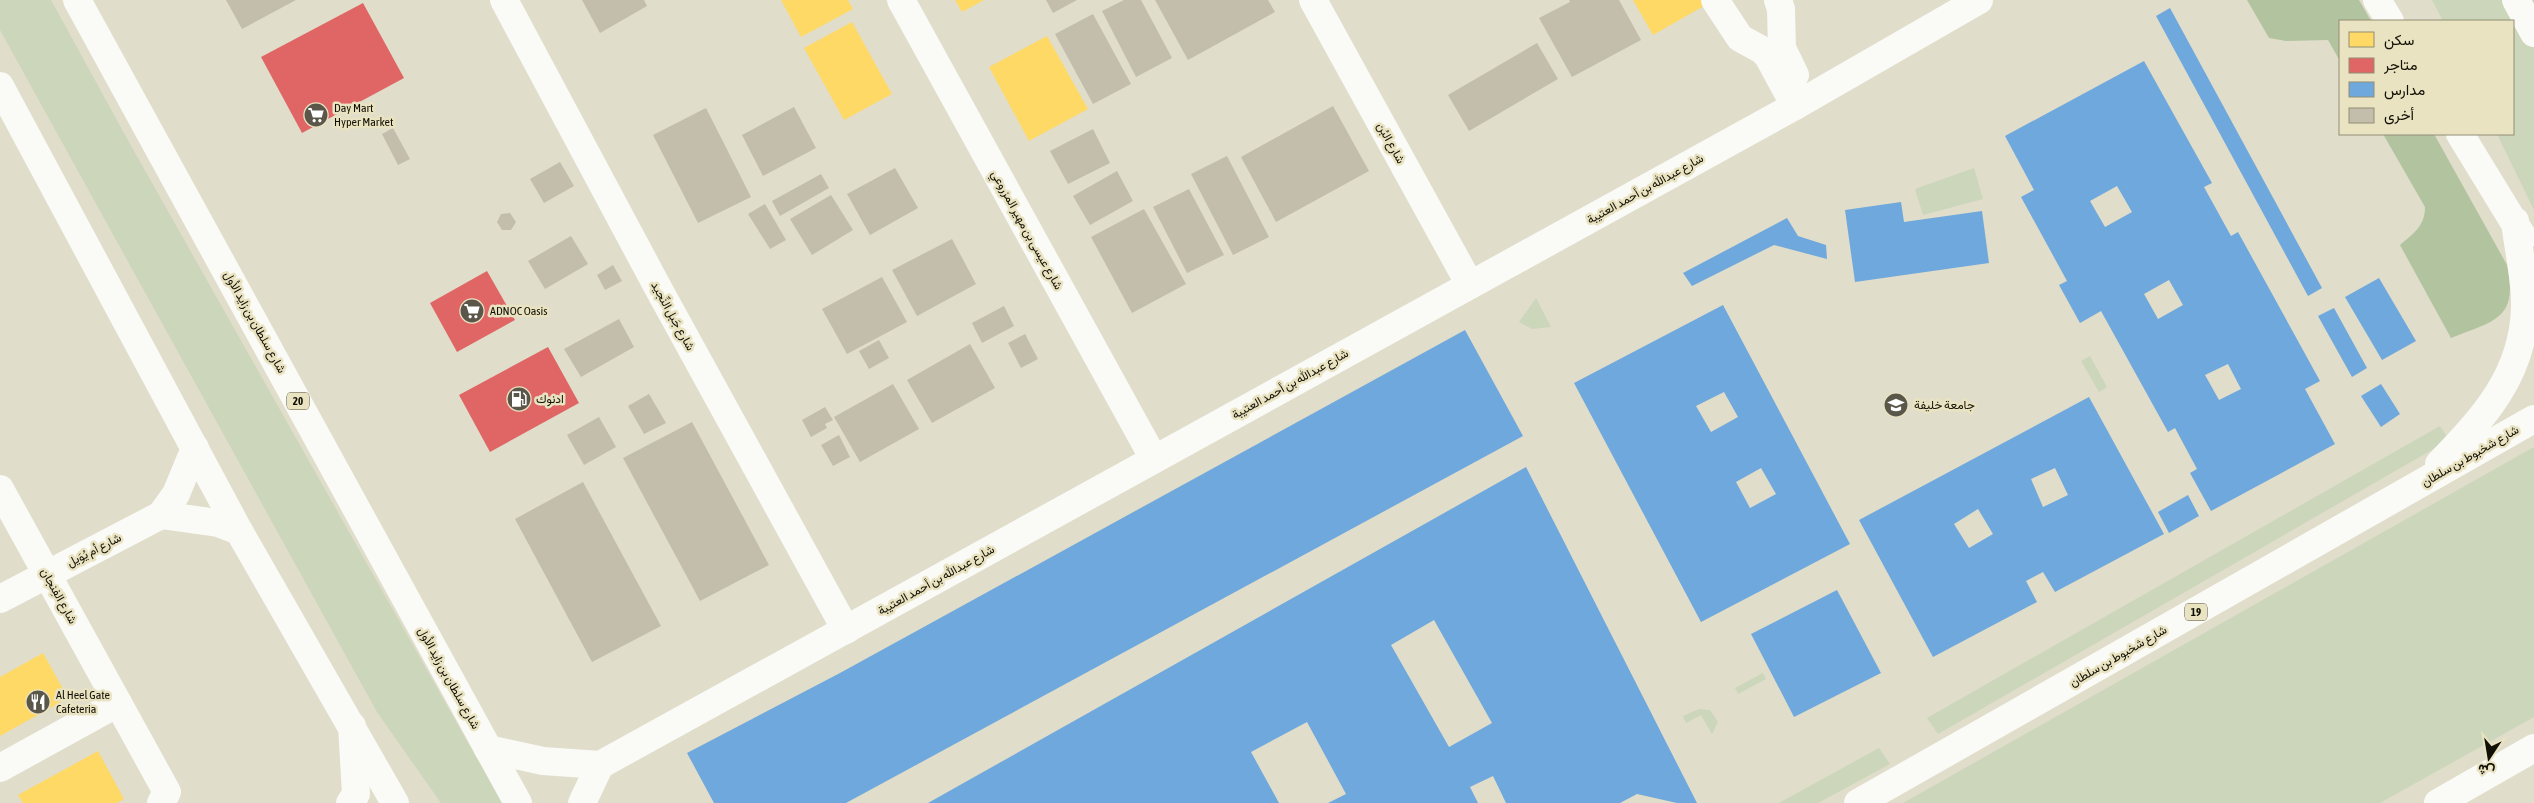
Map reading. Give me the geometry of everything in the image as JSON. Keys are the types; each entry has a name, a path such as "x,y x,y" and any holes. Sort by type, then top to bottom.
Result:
{"street":[{"name":"شارع سلطان بن زايد الأول","path":"77,0 518,803"},
{"name":"شارع جَبل النِّجيد","path":"504,0 657,286 846,630"},
{"name":"شارع عيسى بن مهير المزروعي","path":"901,0 1154,460"},
{"name":"شارع البُن","path":"1313,0 1470,285"},
{"path":"1715,0 1740,38 1762,50 1768,56 1802,102"},
{"path":"1778,0 1781,9 1782,48 1802,102"},
{"name":"شارع عبدالله بن أحمد العتيبة","path":"600,765 1802,102 1979,0"},
{"path":"2377,0 2389,20"},
{"path":"2516,0 2534,33"},
{"path":"0,86 239,531 395,803"},
{"path":"2461,135 2515,221 2534,257"},
{"path":"2419,485 2482,418 2497,397 2516,358 2522,337 2525,307 2515,221"},
{"name":"شارع شخبوط بن سلطان","path":"1858,803 2534,420"},
{"name":"شارع أم يُوَيل","path":"0,599 161,515 176,494 195,448"},
{"name":"شارع الفِنجان","path":"0,489 167,792 161,803"},
{"path":"161,515 218,523 239,531"},
{"path":"0,768 118,703"},
{"path":"350,803 356,794 352,726"},
{"path":"2438,803 2534,748"},
{"path":"488,749 543,761 600,765 582,803"}],"green space":[{"path":"0,0 51,0 130,144 502,803 441,803 377,712 0,30"},
{"path":"2247,0 2359,0 2370,20 2339,20 2339,59 2328,40 2286,41 2269,38"},
{"path":"2432,0 2534,0 2534,210 2497,135 2514,135 2514,20 2442,20"},
{"path":"2384,135 2435,135 2507,265 2510,283 2509,297 2506,307 2500,315 2491,322 2451,338 2400,245 2421,224 2425,207"},
{"path":"1974,168 1983,199 1923,215 1915,189"},
{"path":"1536,298 1551,327 1532,329 1519,322"},
{"path":"2090,356 2107,387 2099,392 2081,361"},
{"path":"2440,426 2449,440 1938,734 1927,718"},
{"path":"2534,447 2534,717 2380,803 1903,803"},
{"path":"1763,673 1766,679 1738,694 1735,688"},
{"path":"1699,709 1710,710 1718,722 1712,734 1701,715 1686,723 1683,716"},
{"path":"1879,748 1890,764 1818,803 1779,803"}],"building: سكن":[{"path":"781,0 848,0 853,9 801,37"},
{"path":"955,0 984,0 962,12"},
{"path":"1633,0 1707,0 1709,3 1653,35"},
{"path":"852,22 892,94 844,120 804,48"},
{"path":"1047,36 1088,109 1029,141 989,67"},
{"path":"43,653 68,698 0,736 0,677"},
{"path":"98,751 124,799 117,803 23,803 18,795"}],"building: متاجر":[{"path":"363,3 404,78 302,133 261,57"},
{"name":"ADNOC Oasis","path":"487,271 515,320 457,352 430,303"},
{"name":"ادنوك","path":"548,347 579,403 490,452 459,395"}],"building: مدارس":[{"path":"2170,8 2322,288 2308,296 2156,16"},
{"path":"2144,61 2212,183 2204,187 2231,236 2238,232 2320,381 2305,389 2335,444 2211,511 2190,473 2197,469 2175,428 2168,432 2101,311 2080,323 2059,285 2067,281 2021,197 2034,190 2005,136","holes":["2117,186 2132,212 2105,227 2090,201","2169,280 2183,305 2158,319 2144,294","2228,364 2241,389 2219,400 2205,375"]},
{"path":"1901,202 1904,222 1982,211 1989,263 1855,282 1845,210"},
{"path":"1787,218 1798,236 1826,245 1827,259 1774,245 1692,286 1683,273"},
{"path":"2379,278 2416,341 2382,360 2345,297"},
{"path":"1723,305 1850,544 1701,622 1574,383","holes":["1724,392 1738,417 1711,432 1696,406","1761,468 1776,494 1750,508 1736,482"]},
{"path":"2334,308 2367,368 2352,377 2318,316"},
{"path":"1465,330 1523,436 846,803 714,803 687,753 840,673"},
{"path":"2381,384 2400,414 2381,427 2361,396"},
{"path":"2089,397 2164,534 2055,592 2043,572 2026,581 2037,602 1933,657 1859,520","holes":["2055,468 2068,495 2043,507 2031,479","1978,509 1993,534 1969,548 1954,524"]},
{"path":"1526,467 1697,803 1677,803 1637,794 1620,803 1506,803 1493,776 1470,787 1478,803 1328,803 1346,794 1307,722 1251,752 1279,803 928,803","holes":["1434,620 1492,723 1449,747 1391,645"]},
{"path":"2188,495 2199,516 2169,533 2158,512"},
{"path":"1837,590 1881,673 1794,717 1751,634"}],"building: أخرى":[{"path":"226,0 296,0 242,29"},
{"path":"582,0 644,0 647,6 600,33"},
{"path":"1046,0 1077,0 1053,13"},
{"path":"1124,0 1141,0 1172,58 1136,77 1102,11"},
{"path":"1155,0 1268,0 1275,12 1188,60"},
{"path":"1569,0 1619,0 1641,40 1572,77 1539,18 1570,2"},
{"path":"1093,14 1131,84 1093,104 1055,34"},
{"path":"1537,43 1558,79 1469,131 1448,95"},
{"path":"1333,106 1369,171 1276,222 1241,157"},
{"path":"794,107 816,148 763,176 742,135"},
{"path":"706,108 751,197 698,223 653,135"},
{"path":"393,128 410,159 398,165 382,134"},
{"path":"1093,129 1110,163 1068,184 1050,151"},
{"path":"1227,156 1269,237 1233,255 1191,174"},
{"path":"560,162 574,186 544,203 530,179"},
{"path":"895,168 918,208 870,235 847,194"},
{"path":"1117,171 1133,201 1090,225 1073,196"},
{"path":"821,174 829,188 780,216 772,201"},
{"path":"1189,189 1224,255 1187,273 1153,207"},
{"path":"831,195 853,230 812,255 790,219"},
{"path":"765,204 786,240 770,249 748,214"},
{"path":"1144,209 1186,284 1132,313 1091,237"},
{"path":"510,213 516,222 511,230 502,230 497,222 501,214"},
{"path":"571,236 588,264 545,289 528,261"},
{"path":"952,239 976,284 917,316 892,270"},
{"path":"613,265 622,281 605,290 597,275"},
{"path":"882,277 907,322 847,354 822,309"},
{"path":"1004,306 1014,326 982,343 972,323"},
{"path":"619,319 634,347 581,377 564,349"},
{"path":"1025,334 1038,359 1021,368 1008,343"},
{"path":"879,340 889,358 869,369 859,351"},
{"path":"970,344 995,388 932,423 907,380"},
{"path":"893,384 919,429 860,462 834,417"},
{"path":"649,394 666,423 644,434 628,406"},
{"path":"825,407 833,420 825,424 827,428 811,437 802,420"},
{"path":"599,417 616,447 584,465 567,435"},
{"path":"692,422 769,565 700,601 623,458"},
{"path":"839,435 850,457 833,466 821,445"},
{"path":"583,482 661,626 592,662 515,519"}],"place":[{"name":"Day Mart Hyper Market","path":"316,115"},
{"name":"ADNOC Oasis","path":"472,311"},
{"name":"ادنوك","path":"519,399"},
{"name":"جامعة خليفة","path":"1896,405"},
{"name":"Al Heel Gate Cafeteria","path":"38,702"}]}
